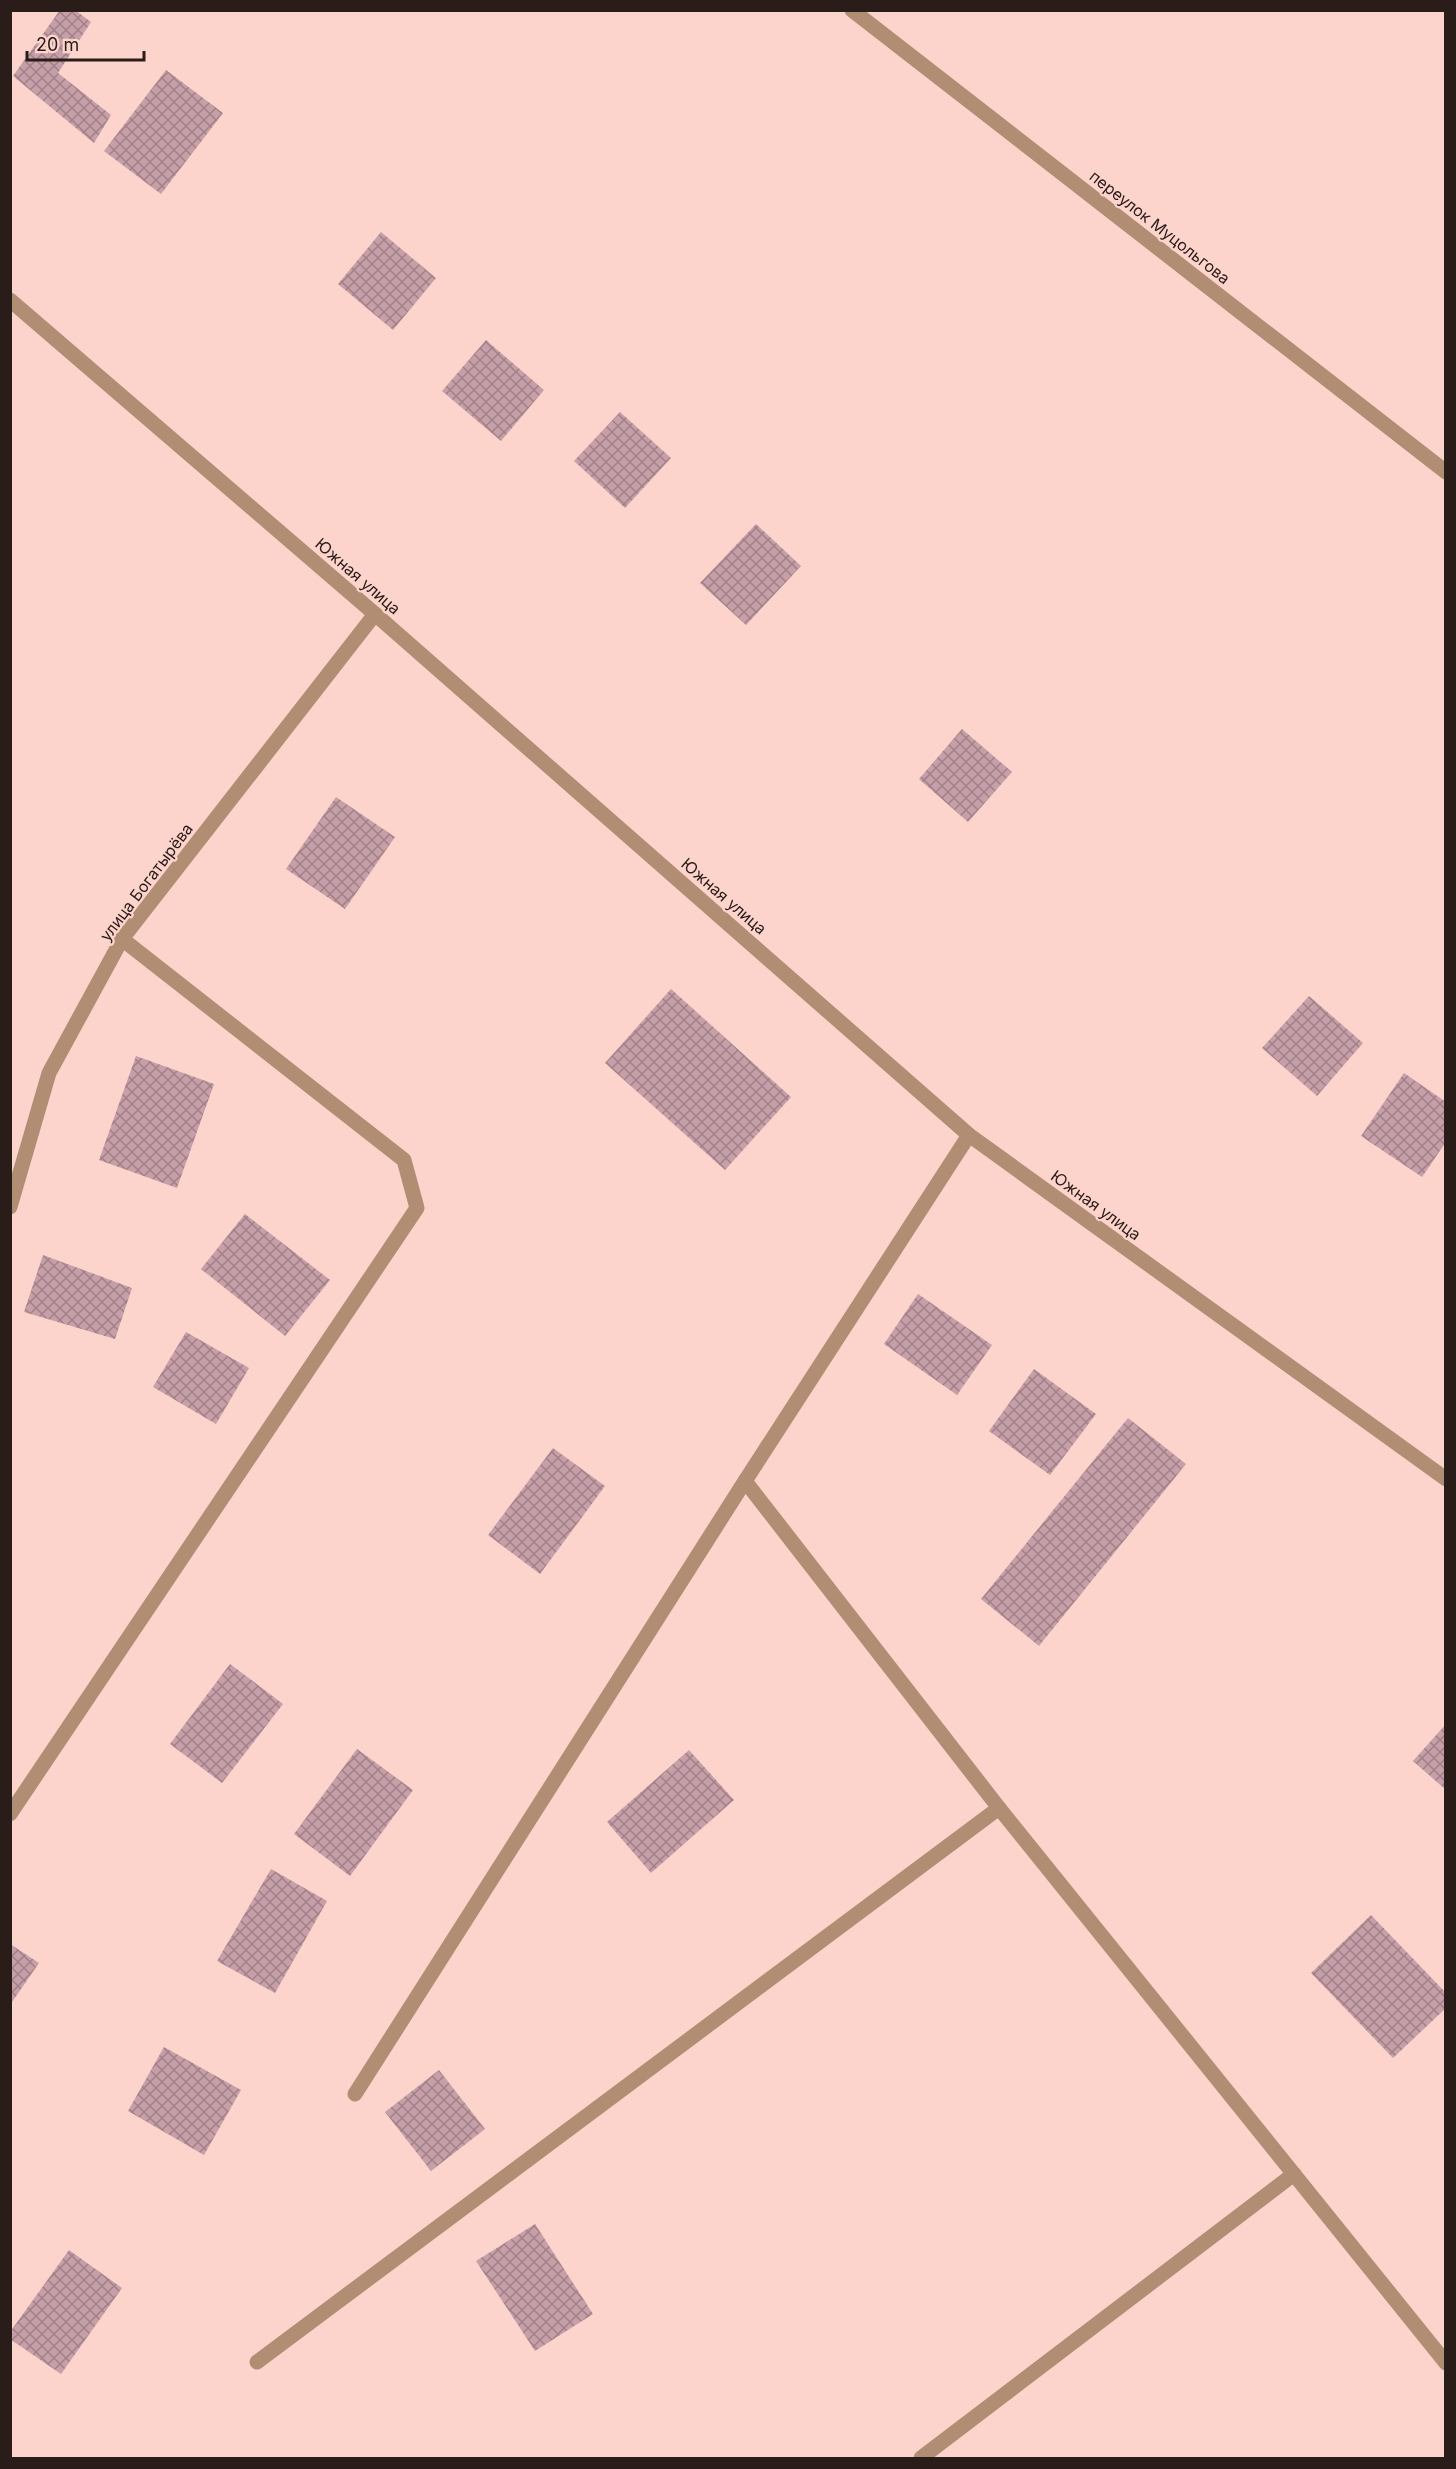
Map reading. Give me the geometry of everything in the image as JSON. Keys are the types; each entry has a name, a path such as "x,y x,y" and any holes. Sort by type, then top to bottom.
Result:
{"street":[{"name":"переулок Муцольгова","path":"852,10 1446,472"},
{"name":"Южная улица","path":"10,300 375,614 969,1135 1446,1479"},
{"name":"улица Богатырёва","path":"10,1207 49,1073 122,939 375,614"},
{"path":"10,1814 417,1208 404,1160 122,939"},
{"path":"355,2094 745,1481 969,1135"},
{"path":"745,1481 999,1808 1446,2363"},
{"path":"257,2362 999,1808"},
{"path":"921,2458 1294,2174"}],"building":[{"path":"60,10 75,10 91,22 58,73 111,115 94,143 13,76"},
{"path":"166,70 223,113 161,194 104,151"},
{"path":"381,232 436,278 393,330 338,284"},
{"path":"486,340 544,390 501,441 442,391"},
{"path":"620,412 671,458 625,508 574,461"},
{"path":"756,524 801,566 746,625 700,583"},
{"path":"962,729 1012,772 968,822 919,779"},
{"path":"336,797 395,837 345,909 286,869"},
{"path":"671,989 791,1097 725,1170 605,1063"},
{"path":"1309,996 1363,1043 1317,1096 1262,1048"},
{"path":"136,1056 214,1084 177,1188 99,1160"},
{"path":"1404,1073 1446,1102 1446,1142 1422,1177 1361,1136"},
{"path":"245,1214 330,1280 285,1336 201,1269"},
{"path":"43,1255 132,1288 115,1339 24,1312"},
{"path":"918,1294 992,1345 957,1395 884,1344"},
{"path":"186,1332 249,1368 216,1424 153,1387"},
{"path":"1034,1369 1096,1414 1050,1475 989,1431"},
{"path":"1128,1418 1186,1464 1039,1646 981,1599"},
{"path":"553,1448 605,1486 540,1574 488,1535"},
{"path":"230,1664 283,1704 222,1783 170,1744"},
{"path":"1446,1724 1446,1790 1413,1761"},
{"path":"357,1749 413,1790 350,1876 294,1834"},
{"path":"689,1750 734,1800 651,1873 607,1822"},
{"path":"271,1869 327,1901 275,1993 217,1961"},
{"path":"1371,1915 1446,1993 1446,2008 1393,2058 1311,1973"},
{"path":"10,1944 39,1963 10,2005"},
{"path":"164,2047 241,2090 204,2155 128,2111"},
{"path":"439,2070 485,2129 431,2171 385,2112"},
{"path":"535,2224 593,2314 535,2351 476,2261"},
{"path":"69,2250 122,2288 61,2374 10,2339 10,2332"}]}
